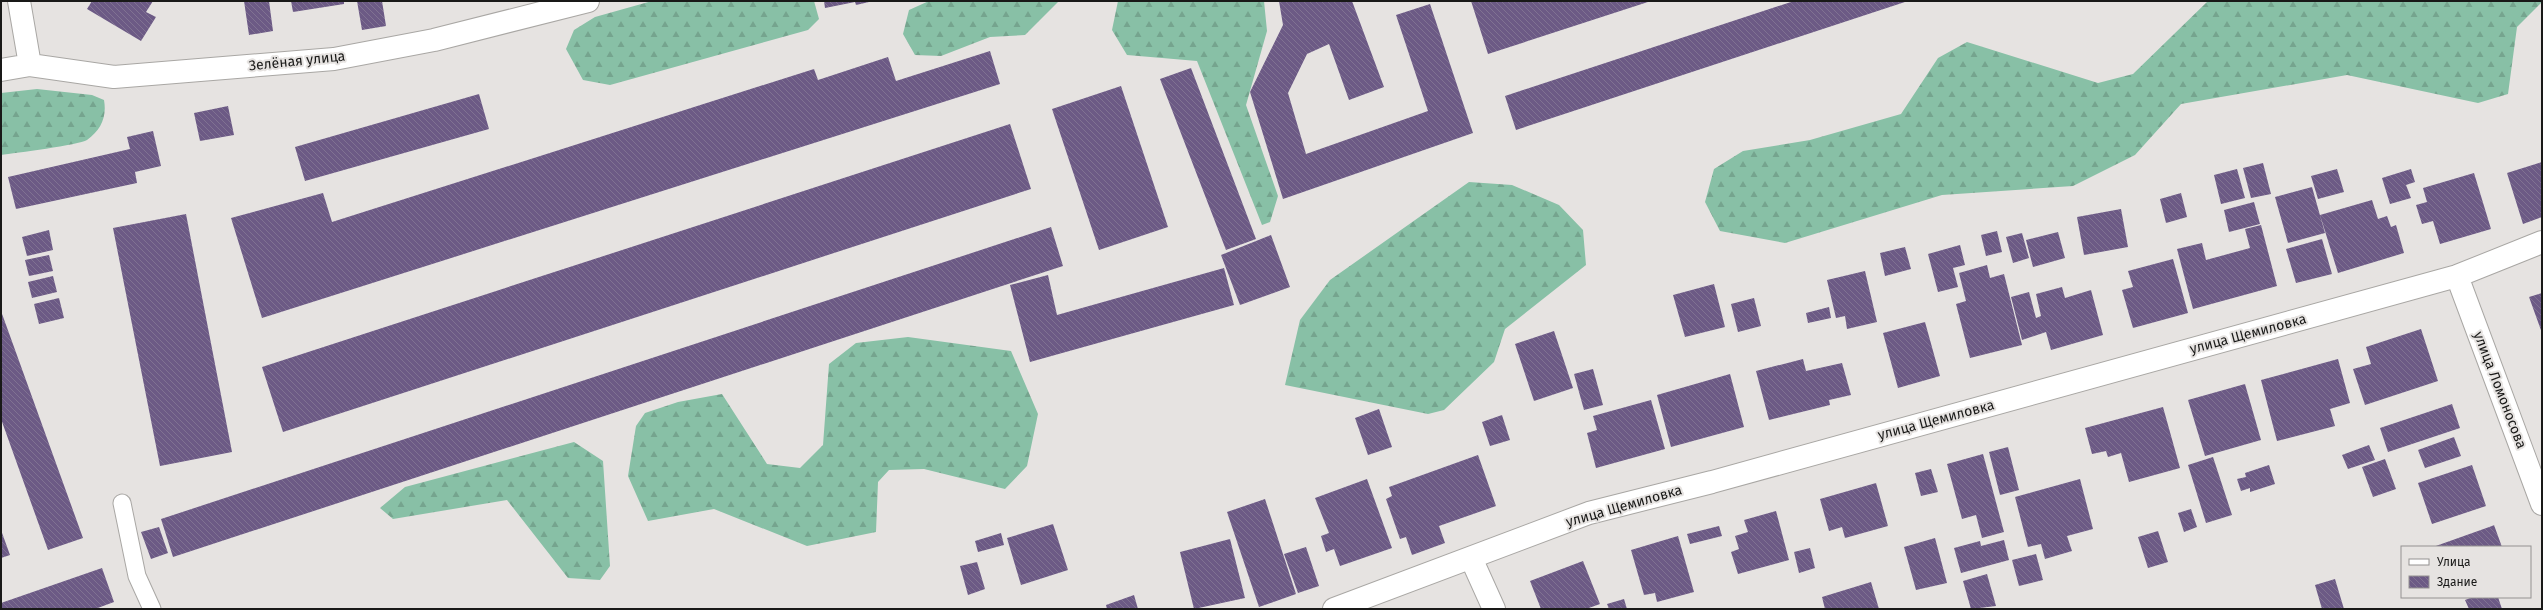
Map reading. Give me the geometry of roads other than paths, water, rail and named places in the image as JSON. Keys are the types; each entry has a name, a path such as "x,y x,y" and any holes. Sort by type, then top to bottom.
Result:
{"street":[{"path":"19,1 30,65"},
{"name":"Зелёная улица","path":"1,70 30,65 114,77 334,59 434,40 588,1"},
{"name":"улица Щемиловка","path":"1334,609 1589,514 1727,478 2457,276 2542,242"},
{"name":"улица Ломоносова","path":"2457,276 2542,504"},
{"path":"1470,558 1494,609"}],"lane":[{"path":"122,503 137,576 152,609"}]}
